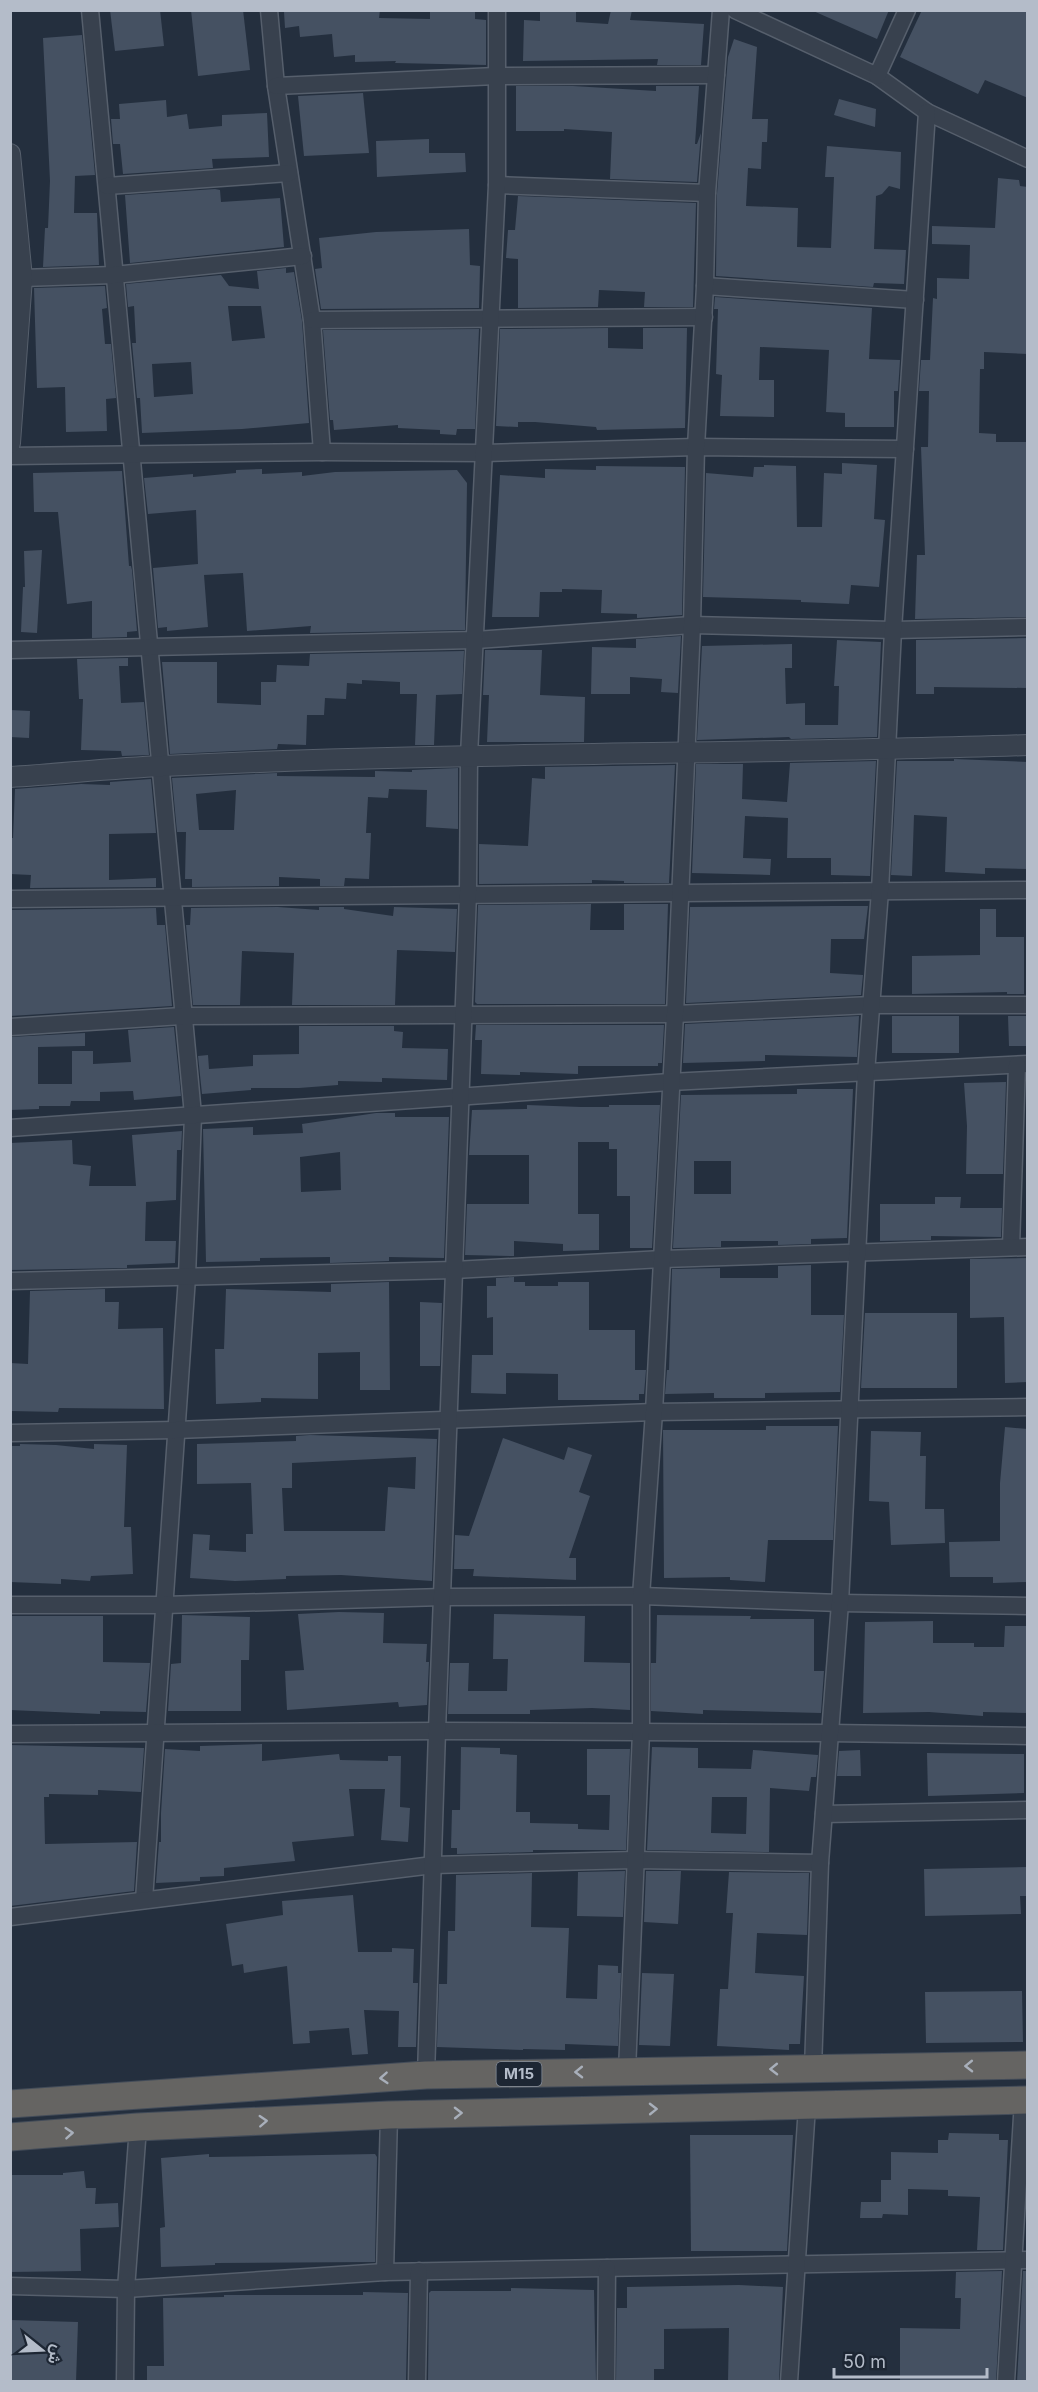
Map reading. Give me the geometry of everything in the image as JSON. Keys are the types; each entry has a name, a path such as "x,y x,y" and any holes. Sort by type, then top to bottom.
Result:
{"highway":[{"name":"M15","path":"10,2104 426,2076 1028,2065"},
{"path":"10,2137 138,2127 389,2115 1025,2100"}],"street":[{"path":"90,10 193,1115 187,1277 144,1900"},
{"path":"269,10 276,86 312,320 322,452"},
{"path":"426,2076 468,893 469,756 497,185 497,10"},
{"path":"627,2072 641,1732 641,1596 663,1259 692,625 696,447 704,317 707,193 721,10"},
{"path":"735,10 877,76 927,112 1028,159"},
{"path":"877,76 907,10"},
{"path":"276,86 496,76 716,75"},
{"path":"813,2069 820,1863 840,1603 866,1073 889,750 893,630 927,112"},
{"path":"10,154 22,278 14,329 10,443"},
{"path":"107,186 289,173"},
{"path":"497,185 707,193"},
{"path":"22,278 114,275 303,256"},
{"path":"705,286 915,300"},
{"path":"312,320 704,317"},
{"path":"10,456 322,452 485,453 696,447 905,449"},
{"path":"10,650 476,640 692,625 893,630 1028,627"},
{"path":"10,777 161,766 469,756 889,750 1028,745"},
{"path":"10,899 172,899 468,893 679,894 1028,890"},
{"path":"10,1027 182,1016 462,1013 675,1014 872,1005 1028,1005"},
{"path":"10,1128 460,1095 1022,1065 1019,1247 663,1259 454,1270 10,1281"},
{"path":"10,1433 176,1430 654,1412 1028,1407"},
{"path":"10,1605 164,1605 443,1597 641,1596 840,1603 1028,1606"},
{"path":"10,1734 437,1731 1028,1736"},
{"path":"824,1814 1028,1810"},
{"path":"10,1917 433,1865 634,1860 820,1863"},
{"path":"1006,2382 1021,2260 1025,2100"},
{"path":"789,2382 807,2106"},
{"path":"385,2272 389,2115"},
{"path":"124,2382 126,2289 138,2127"},
{"path":"10,2286 126,2289 385,2272 1021,2260"},
{"path":"606,2382 607,2268"},
{"path":"417,2382 419,2271"}],"building":[{"path":"110,10 160,10 164,46 115,51"},
{"path":"191,10 243,10 250,70 198,76"},
{"path":"380,10 379,18 430,19 430,10 475,10 475,19 486,20 486,65 395,63 396,61 355,62 355,55 334,57 332,34 300,37 299,26 285,28 284,12"},
{"path":"540,10 576,10 576,22 608,24 611,10 632,10 630,20 704,24 701,65 657,65 658,59 523,61 524,20 540,21"},
{"path":"811,10 889,10 877,39"},
{"path":"922,10 1028,10 1028,98 985,80 978,94 900,57"},
{"path":"82,35 95,175 75,176 74,213 97,213 99,265 43,267 45,228 48,228 50,181 43,38"},
{"path":"734,39 757,47 752,119 768,119 767,142 762,142 761,169 748,168 746,206 798,208 797,247 831,248 834,177 825,177 827,146 901,152 900,189 889,186 882,194 876,196 874,249 906,250 904,284 874,283 873,287 716,276 717,194 728,57"},
{"path":"516,86 573,86 656,91 656,86 699,86 695,144 701,133 697,182 610,179 612,132 564,129 564,131 516,131"},
{"path":"363,93 369,153 304,156 298,96"},
{"path":"839,99 876,109 875,127 834,115"},
{"path":"166,100 167,117 187,114 189,129 222,126 222,115 267,113 269,157 212,159 213,168 123,174 120,144 113,144 111,119 120,119 119,104"},
{"path":"429,139 429,153 465,153 466,172 377,177 376,141"},
{"path":"998,178 1019,180 1020,186 1028,187 1028,354 984,352 984,369 980,369 979,433 996,434 996,442 1028,442 1028,617 915,619 917,555 925,555 921,447 928,447 929,391 919,391 921,360 930,360 933,298 937,299 937,278 969,279 970,245 932,244 932,226 995,228"},
{"path":"220,190 221,202 280,198 284,247 130,263 125,195"},
{"path":"518,196 696,203 693,307 644,307 645,292 599,290 598,307 518,308 518,259 506,258 508,230 515,230"},
{"path":"469,229 470,265 480,266 479,308 321,309 315,269 322,268 319,238 376,232"},
{"path":"286,268 286,273 294,272 302,321 309,423 242,429 142,433 140,398 137,398 132,343 136,343 134,306 128,307 126,284 221,275 229,286 259,289 257,271","holes":["228,306 261,306 265,338 232,341","191,362 193,394 154,397 152,364"]},
{"path":"105,286 107,308 102,309 105,344 111,344 116,398 106,399 107,431 66,432 65,387 37,388 34,288"},
{"path":"715,297 872,308 869,359 900,360 898,391 894,391 894,427 845,427 845,413 826,412 829,350 760,347 759,380 774,380 774,417 720,416 722,375 716,374 718,309 714,309"},
{"path":"608,328 608,348 643,349 643,328 687,328 685,428 597,430 596,427 535,422 518,422 518,427 496,426 500,329"},
{"path":"479,329 475,429 457,429 456,435 440,434 440,430 398,428 398,425 334,430 333,420 330,420 323,330"},
{"path":"842,463 877,465 874,519 885,520 879,587 851,585 849,604 703,597 706,473 753,477 754,467 796,466 797,527 822,527 824,473 842,474"},
{"path":"596,466 685,467 682,615 637,618 637,614 601,613 602,590 562,589 562,592 540,592 539,617 492,617 500,475 545,478 545,469 596,470"},
{"path":"262,469 262,474 302,472 302,476 335,472 457,470 467,483 465,630 310,633 311,626 247,631 243,573 204,575 208,627 167,631 167,627 158,628 153,568 198,564 196,510 148,514 144,478 193,474 193,477 236,473 236,470"},
{"path":"122,471 129,566 132,570 137,631 127,632 127,637 92,638 92,601 67,604 58,512 34,512 33,473"},
{"path":"42,550 37,633 21,632 23,587 25,587 24,551"},
{"path":"681,636 678,693 661,692 662,679 630,677 630,694 591,694 592,647 636,648 636,639"},
{"path":"1028,638 1028,688 934,687 934,694 916,694 916,640"},
{"path":"837,640 881,642 877,737 697,740 702,646 792,644 792,668 785,668 786,704 805,703 805,725 838,725 839,686 834,686"},
{"path":"485,650 542,650 540,695 585,697 584,742 487,742 489,695 483,695"},
{"path":"464,651 462,694 436,695 434,745 415,745 417,694 400,694 400,682 362,680 362,684 347,683 346,699 325,698 324,715 307,715 306,745 278,744 277,749 170,754 162,662 217,662 217,703 261,705 261,682 276,682 277,665 309,666 310,654"},
{"path":"128,658 128,666 119,666 121,703 144,702 149,755 122,756 121,751 81,750 83,699 79,699 77,659"},
{"path":"10,710 30,711 29,738 10,737"},
{"path":"954,759 1028,762 1028,869 985,868 985,874 945,872 947,817 914,815 912,876 891,875 897,761 954,761"},
{"path":"876,761 870,876 831,875 831,858 787,858 788,818 745,816 743,858 771,859 770,875 692,873 696,764 743,764 742,799 787,802 790,763"},
{"path":"675,765 669,883 592,880 592,883 479,884 479,844 528,846 532,778 545,779 545,767"},
{"path":"458,768 458,829 426,827 427,790 389,789 388,798 368,797 366,833 371,833 369,879 345,878 344,886 320,886 320,879 279,877 279,886 192,887 192,879 185,879 186,832 177,832 172,778 277,773 277,776 375,777 375,771 412,772 412,770","holes":["236,790 234,830 199,830 196,794"]},
{"path":"151,779 156,833 109,834 109,880 156,878 156,887 30,888 31,875 10,874 10,838 13,838 15,789 81,784 110,785 110,782"},
{"path":"591,904 590,930 624,930 624,904 668,904 665,1004 477,1004 475,1002 478,905"},
{"path":"868,906 864,939 831,939 830,973 863,975 861,995 686,1003 690,907"},
{"path":"278,907 319,910 319,907 344,907 344,909 393,916 394,907 457,909 455,952 397,950 395,1005 292,1005 294,953 242,951 240,1005 193,1005 186,925 190,925 191,908"},
{"path":"156,908 157,925 165,925 172,1006 10,1016 10,910"},
{"path":"980,909 996,909 996,937 1024,937 1024,994 1007,994 1007,992 912,994 912,956 980,955"},
{"path":"859,1016 857,1057 765,1055 765,1061 683,1063 685,1024"},
{"path":"892,1016 959,1016 959,1053 892,1053"},
{"path":"1008,1016 1028,1016 1028,1046 1009,1046"},
{"path":"476,1025 664,1025 662,1063 658,1063 658,1066 578,1066 578,1074 520,1072 520,1075 481,1074 482,1040 475,1040"},
{"path":"299,1026 394,1026 394,1031 403,1032 402,1048 448,1049 447,1080 382,1078 382,1082 338,1081 338,1085 251,1088 251,1090 202,1094 198,1056 208,1055 209,1069 253,1066 253,1055 299,1054"},
{"path":"174,1027 181,1096 134,1100 133,1091 100,1092 100,1101 71,1101 70,1106 39,1106 39,1109 10,1110 10,1037 85,1033 85,1046 38,1047 38,1084 72,1084 72,1051 93,1051 93,1064 131,1062 128,1030"},
{"path":"1006,1082 1003,1174 966,1174 967,1126 964,1083"},
{"path":"797,1089 853,1089 847,1238 811,1239 811,1244 778,1245 778,1241 721,1241 721,1247 673,1248 681,1095 797,1094","holes":["694,1161 731,1161 731,1194 694,1194"]},
{"path":"527,1105 609,1107 609,1105 660,1105 652,1248 630,1248 630,1196 617,1196 617,1149 609,1149 609,1142 578,1142 578,1214 599,1214 599,1250 563,1251 563,1244 514,1241 514,1256 465,1255 467,1204 529,1204 529,1155 469,1155 472,1110 527,1109"},
{"path":"376,1113 395,1113 395,1117 449,1117 444,1258 389,1257 389,1261 330,1263 330,1257 260,1258 260,1261 206,1262 203,1129 253,1127 253,1135 303,1133 302,1124","holes":["340,1152 341,1190 301,1192 300,1157"]},
{"path":"182,1131 181,1150 177,1150 176,1200 146,1202 145,1241 176,1241 175,1263 127,1265 127,1268 10,1270 10,1143 72,1140 73,1164 91,1166 89,1186 136,1186 132,1135"},
{"path":"935,1197 961,1197 960,1208 1002,1208 1001,1237 931,1236 931,1240 880,1241 880,1204 935,1204"},
{"path":"1028,1258 1028,1382 1005,1383 1004,1317 970,1318 970,1259"},
{"path":"811,1265 811,1315 844,1315 840,1392 765,1393 765,1398 714,1398 714,1393 665,1394 667,1370 669,1370 672,1269 720,1268 720,1278 778,1278 778,1266"},
{"path":"514,1277 514,1282 525,1282 525,1286 558,1286 558,1282 589,1282 589,1330 635,1330 635,1370 646,1370 644,1394 639,1394 639,1400 558,1400 558,1374 506,1373 506,1394 471,1393 472,1355 493,1355 493,1317 487,1318 487,1286 496,1286 496,1278"},
{"path":"389,1282 390,1390 360,1390 360,1352 318,1353 318,1399 261,1398 261,1402 216,1404 215,1349 224,1349 226,1289 331,1292 331,1284"},
{"path":"105,1289 105,1302 119,1302 118,1329 163,1328 164,1409 59,1408 58,1412 10,1411 10,1363 28,1364 30,1291"},
{"path":"420,1302 442,1303 440,1366 420,1366"},
{"path":"865,1313 957,1313 957,1388 861,1388"},
{"path":"766,1426 838,1426 833,1540 768,1540 765,1582 730,1580 730,1577 664,1578 663,1430 766,1430"},
{"path":"1005,1427 1028,1429 1028,1582 993,1583 993,1577 950,1577 949,1542 1000,1541 1000,1483"},
{"path":"871,1431 921,1432 920,1456 926,1456 925,1509 944,1509 945,1543 891,1545 889,1502 869,1501"},
{"path":"296,1436 437,1439 432,1581 341,1575 286,1576 286,1579 235,1581 190,1578 193,1534 210,1535 209,1550 246,1552 246,1534 253,1534 251,1483 197,1484 197,1444 296,1441","holes":["416,1457 415,1489 388,1487 385,1531 284,1531 282,1488 292,1488 292,1463"]},
{"path":"503,1438 564,1460 568,1447 592,1455 579,1492 590,1496 569,1558 576,1558 576,1580 473,1576 474,1569 454,1569 455,1535 469,1536"},
{"path":"20,1444 94,1449 94,1444 127,1445 124,1527 131,1527 133,1574 91,1576 90,1581 61,1579 61,1584 10,1582 10,1446 20,1446"},
{"path":"384,1613 383,1643 427,1644 426,1662 429,1662 427,1705 399,1707 398,1702 287,1710 285,1671 304,1670 298,1614"},
{"path":"494,1614 585,1616 584,1662 630,1663 630,1710 592,1708 530,1710 530,1714 448,1714 450,1663 469,1663 468,1691 507,1691 508,1659 493,1659"},
{"path":"182,1615 250,1617 249,1660 241,1660 241,1711 168,1711 171,1664 181,1663"},
{"path":"657,1615 814,1619 814,1671 824,1671 821,1713 703,1710 703,1714 651,1711 651,1663 656,1663"},
{"path":"10,1616 103,1616 103,1662 150,1663 146,1712 100,1711 100,1714 10,1710"},
{"path":"933,1621 933,1643 974,1643 974,1647 1004,1647 1005,1626 1028,1626 1028,1713 983,1712 983,1716 929,1712 863,1713 865,1622"},
{"path":"262,1744 262,1761 339,1754 340,1760 388,1761 388,1756 401,1756 400,1807 410,1808 408,1842 381,1840 385,1789 349,1789 354,1836 292,1842 295,1861 224,1868 224,1876 200,1877 200,1881 156,1883 159,1842 161,1842 165,1749 200,1751 200,1746"},
{"path":"10,1745 144,1748 141,1792 98,1790 98,1795 49,1794 49,1797 44,1797 45,1844 137,1842 134,1891 10,1906"},
{"path":"461,1747 500,1748 500,1754 517,1755 516,1812 530,1812 530,1823 578,1824 578,1829 609,1830 610,1795 587,1795 587,1749 630,1749 626,1850 533,1850 533,1852 457,1854 457,1848 451,1848 452,1810 460,1810"},
{"path":"652,1747 698,1748 698,1768 751,1769 753,1750 818,1755 816,1777 811,1777 809,1791 770,1788 769,1852 647,1850","holes":["712,1797 747,1797 746,1834 711,1833"]},
{"path":"860,1750 861,1776 837,1776 839,1751"},
{"path":"927,1753 1024,1754 1024,1793 928,1796"},
{"path":"1028,1867 1028,1896 1020,1896 1021,1914 925,1916 924,1869"},
{"path":"625,1871 623,1917 577,1916 578,1872"},
{"path":"646,1871 681,1871 678,1924 644,1922"},
{"path":"729,1872 809,1873 807,1935 757,1933 755,1973 804,1976 800,2044 789,2044 789,2050 717,2046 720,1989 728,1989 733,1913 726,1913"},
{"path":"532,1873 531,1927 569,1928 566,1998 597,1999 598,1965 618,1966 618,1973 621,1973 618,2046 565,2044 565,2050 437,2047 439,1984 447,1984 448,1931 455,1931 456,1875"},
{"path":"353,1895 358,1952 392,1952 392,1948 414,1949 413,1983 418,1983 416,2047 398,2047 399,2011 364,2010 368,2054 352,2055 349,2028 309,2031 310,2043 293,2044 287,1966 244,1973 243,1964 232,1966 226,1924 283,1915 282,1901"},
{"path":"642,1973 674,1974 670,2046 639,2045"},
{"path":"1022,1991 1023,2042 926,2043 925,1992"},
{"path":"949,2133 999,2134 999,2140 1008,2140 1003,2250 977,2250 980,2197 948,2196 948,2190 908,2189 908,2215 883,2214 882,2218 860,2218 861,2202 881,2202 881,2180 891,2180 891,2152 938,2153 938,2140 948,2140"},
{"path":"690,2135 793,2135 787,2251 691,2251"},
{"path":"209,2154 209,2157 375,2154 377,2157 375,2262 215,2263 215,2265 161,2267 160,2228 165,2227 161,2158"},
{"path":"84,2171 86,2188 96,2188 95,2204 118,2203 119,2227 80,2229 81,2271 10,2272 10,2175 63,2175 63,2173"},
{"path":"1002,2271 996,2382 900,2382 900,2328 960,2329 961,2298 955,2298 956,2272"},
{"path":"1023,2271 1028,2271 1028,2382 1017,2382"},
{"path":"739,2285 783,2287 779,2382 728,2382 729,2328 664,2329 664,2369 654,2369 654,2382 616,2382 617,2308 627,2308 627,2287"},
{"path":"511,2288 594,2290 596,2382 428,2382 429,2293 431,2291 511,2291"},
{"path":"363,2292 408,2293 406,2382 147,2382 147,2366 164,2366 163,2298 224,2297 224,2295 363,2295"},
{"path":"10,2320 78,2322 76,2382 10,2382"}]}
